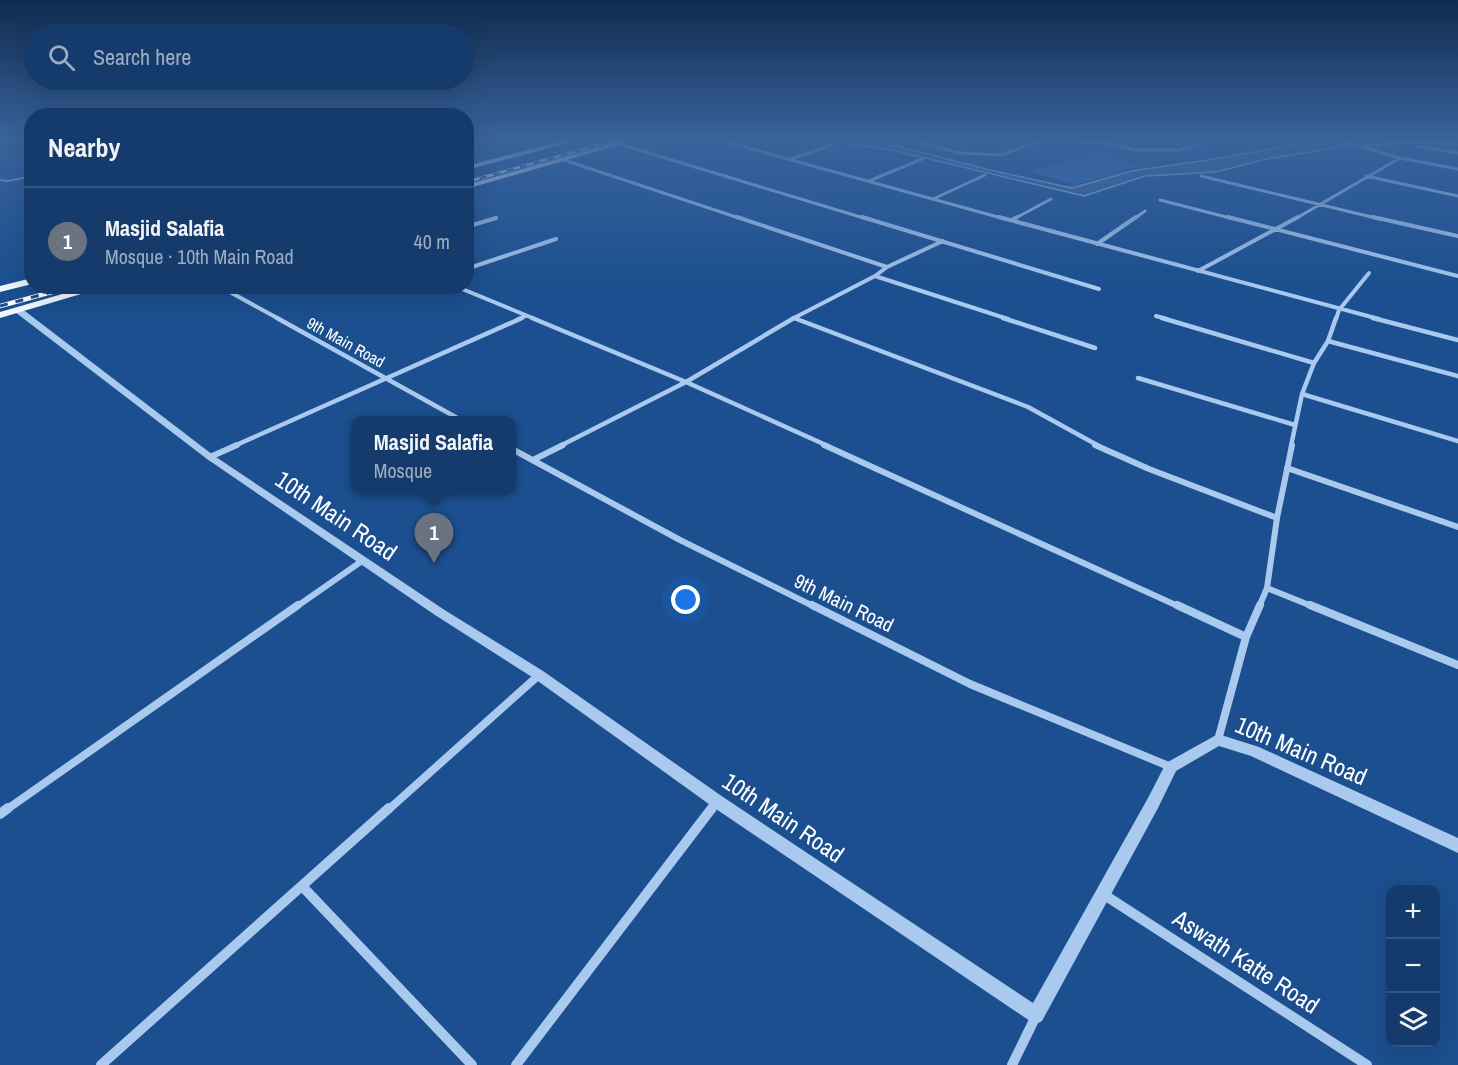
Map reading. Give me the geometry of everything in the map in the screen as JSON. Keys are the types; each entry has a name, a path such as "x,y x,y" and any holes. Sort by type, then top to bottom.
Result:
{"main road":[{"path":"0,289 24,283"},
{"path":"0,315 75,294"}],"street":[{"path":"648,188 887,267"},
{"path":"765,188 1100,289"},
{"path":"892,188 1197,272 1458,340"},
{"path":"933,199 957,188"},
{"path":"1248,188 1458,236"},
{"path":"1197,272 1274,231 1346,188"},
{"path":"1420,188 1458,196"},
{"path":"1012,220 1051,199"},
{"path":"1160,200 1274,231 1458,276"},
{"path":"1097,244 1145,211"},
{"path":"474,225 496,218"},
{"path":"474,266 556,239"},
{"path":"532,460 686,382 794,318 875,276 887,267 943,241"},
{"path":"1218,740 1246,637 1267,588 1277,518 1302,394 1314,363 1328,341 1339,310 1369,273"},
{"path":"875,276 1095,348"},
{"name":"9th Main Road","path":"233,294 454,416"},
{"path":"474,294 686,382 1246,637"},
{"name":"10th Main Road","path":"18,310 210,457 362,561 539,675 718,802 1036,1015"},
{"path":"210,457 526,316"},
{"path":"1156,316 1314,363"},
{"path":"794,318 1028,407 1060,428 1099,446 1277,518"},
{"path":"1328,341 1458,376"},
{"path":"1138,378 1295,425"},
{"path":"1302,394 1458,441"},
{"name":"9th Main Road","path":"516,451 680,540 970,684 1171,767"},
{"path":"1287,468 1458,527"},
{"path":"0,814 362,561"},
{"path":"1267,588 1458,665"},
{"path":"101,1065 539,675"},
{"name":"10th Main Road","path":"1171,767 1218,740 1254,751 1458,846"},
{"path":"1012,1065 1036,1015 1154,803 1171,767"},
{"path":"516,1065 718,802"},
{"path":"302,886 472,1065"},
{"name":"Aswath Katte Road","path":"1102,894 1367,1065"}],"shaded area":[{"path":"1049,188 1109,188 1084,196"}],"railway":[{"path":"0,306 44,294"}],"place":[{"name":"Masjid Salafia","path":"434,563"}]}
